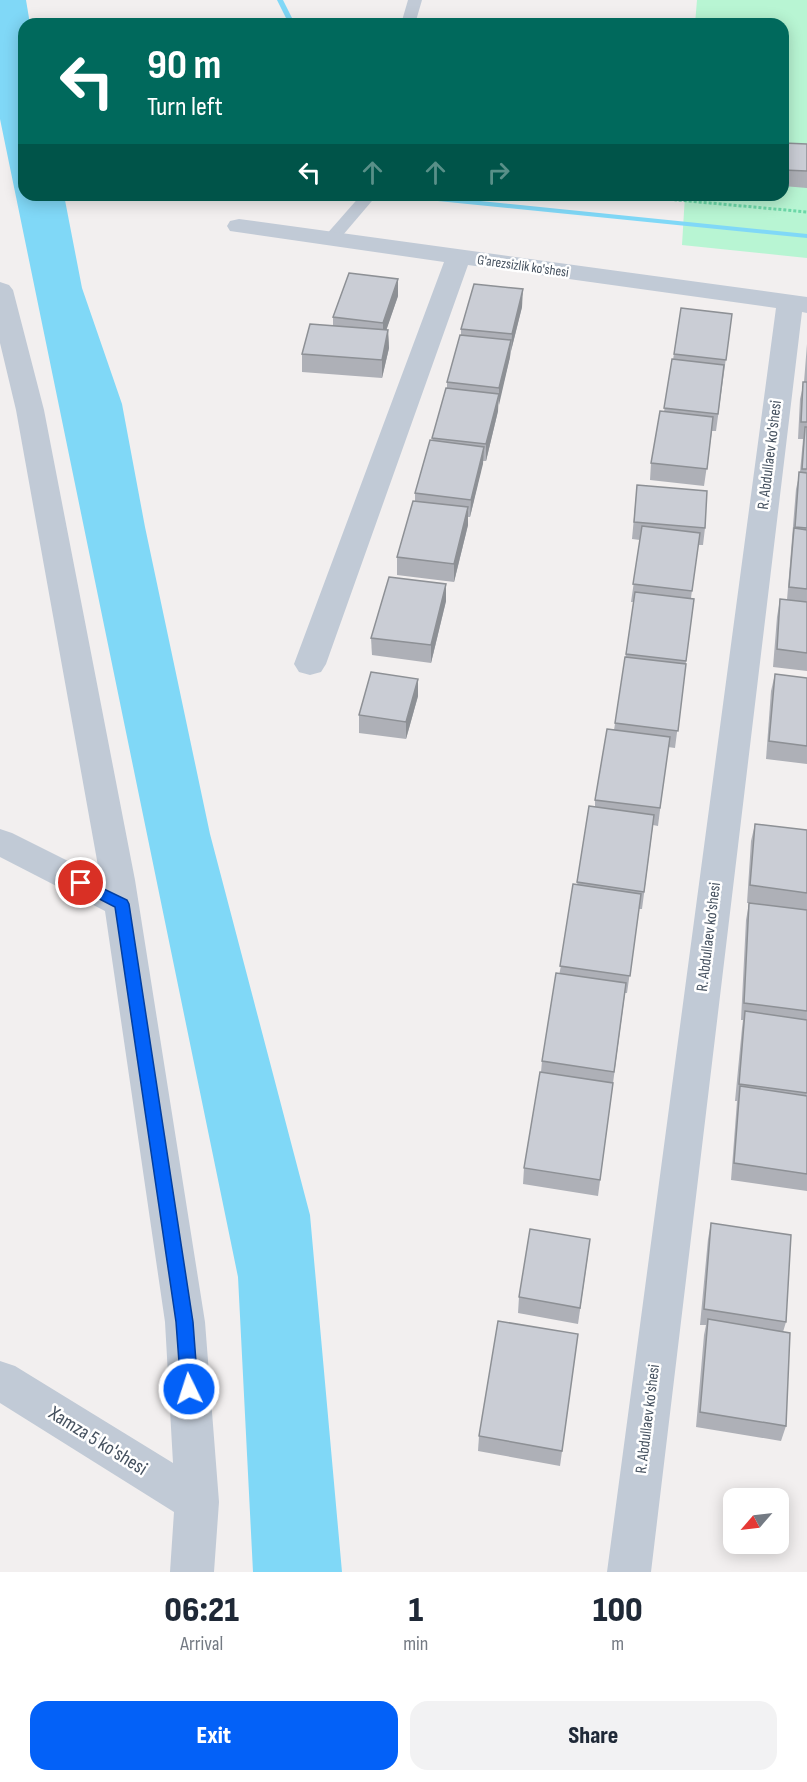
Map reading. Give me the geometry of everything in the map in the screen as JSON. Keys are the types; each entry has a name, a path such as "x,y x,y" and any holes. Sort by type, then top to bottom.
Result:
{"street":[{"name":"G'arezsizlik ko'shesi","path":"239,226 798,304"},
{"path":"310,664 458,257"},
{"path":"0,290 30,410 122,904 185,1322 197,1502 192,1572"},
{"name":"R. Abdullaev ko'shesi","path":"629,1572 798,304"},
{"path":"0,842 122,904"},
{"name":"Xamza 5 ko'shesi","path":"0,1380 197,1502"}],"lane":[{"path":"410,18 415,0"},
{"path":"331,239 364,201"}],"path":[{"path":"689,201 807,212"}],"green space":[{"path":"697,0 807,0 807,258 682,245 685,201 789,201 789,18 696,18"}],"water":[{"path":"0,0 26,0 29,18 18,18 18,201 65,201 82,288 122,404 145,527 210,834 310,1215 342,1572 253,1572 238,1277 0,119"}],"building":[{"path":"789,143 807,144 807,171 789,170"},
{"path":"349,273 398,279 383,323 333,317"},
{"path":"474,284 523,289 512,334 461,329"},
{"path":"681,308 732,314 726,360 674,354"},
{"path":"310,324 388,330 382,360 302,354"},
{"path":"460,335 511,340 499,388 447,382"},
{"path":"672,359 724,365 718,414 664,408"},
{"path":"803,382 807,382 807,422 801,422"},
{"path":"446,388 499,394 486,444 432,438"},
{"path":"660,411 713,417 707,469 651,463"},
{"path":"805,427 807,427 807,469 802,469"},
{"path":"430,440 484,447 471,500 415,493"},
{"path":"799,472 807,473 807,528 795,527"},
{"path":"637,485 707,491 705,528 634,522"},
{"path":"413,501 468,507 454,564 397,557"},
{"path":"642,526 700,533 692,591 633,584"},
{"path":"794,528 807,530 807,589 789,587"},
{"path":"389,577 446,584 431,645 371,638"},
{"path":"635,592 694,599 686,661 626,654"},
{"path":"780,599 807,602 807,653 777,649"},
{"path":"625,657 686,664 678,731 615,723"},
{"path":"371,672 418,679 406,722 359,715"},
{"path":"775,674 807,678 807,746 769,741"},
{"path":"607,729 670,737 660,808 595,800"},
{"path":"589,806 654,815 644,892 577,882"},
{"path":"755,824 807,830 807,893 750,885"},
{"path":"573,884 641,894 630,976 560,966"},
{"path":"749,903 807,910 807,1011 744,1003"},
{"path":"556,973 626,983 614,1072 542,1061"},
{"path":"745,1011 807,1020 807,1093 739,1084"},
{"path":"540,1072 613,1083 600,1180 524,1168"},
{"path":"740,1086 807,1096 807,1174 734,1163"},
{"path":"711,1223 791,1235 786,1322 704,1309"},
{"path":"530,1229 590,1239 580,1308 519,1297"},
{"path":"708,1319 790,1333 786,1426 700,1412"},
{"path":"498,1321 578,1334 562,1451 479,1436"}],"waterway":[{"path":"280,0 289,18"},
{"path":"458,201 807,236"}],"route":[{"path":"81,883 122,904 185,1322 189,1389"}]}
